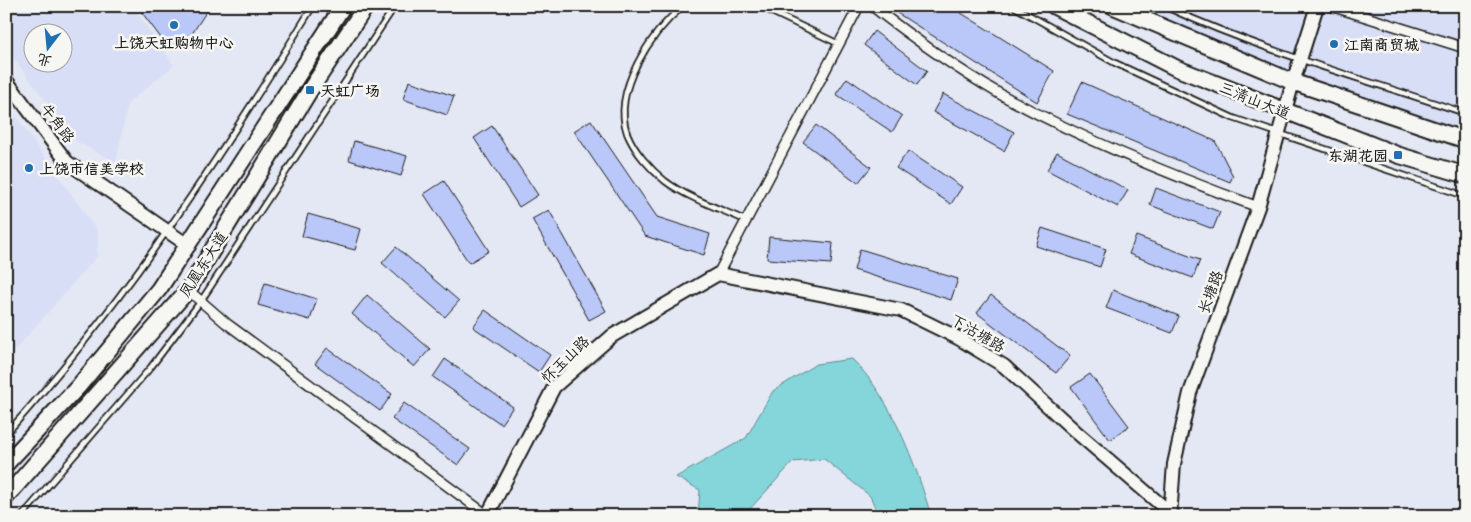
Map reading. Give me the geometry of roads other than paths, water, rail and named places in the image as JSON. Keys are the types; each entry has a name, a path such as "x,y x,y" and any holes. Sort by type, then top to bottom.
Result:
{"main road":[{"name":"凤凰东大道","path":"6,464 78,388 159,289 343,6"},
{"name":"凤凰东大道","path":"6,497 188,290 310,90 366,6"},
{"name":"三清山大道","path":"1054,6 1176,68 1398,155 1465,175"},
{"name":"三清山大道","path":"1113,6 1293,82 1465,140"}],"street":[{"path":"718,274 744,220 859,6"},
{"path":"872,6 924,46 1001,94 1065,126 1174,175 1258,207"},
{"name":"长塘路","path":"1172,515 1174,464 1190,393 1258,207 1293,82 1317,6"},
{"path":"1332,6 1465,48"},
{"name":"牛角路","path":"6,80 67,162 188,246"},
{"name":"下沽塘路","path":"718,274 902,310 958,338 1004,366 1172,515"},
{"name":"怀玉山路","path":"487,516 554,387 612,336 718,274"},
{"path":"188,290 226,323 487,516"}],"lane":[{"path":"6,434 65,369 169,232 238,128 313,6"},
{"path":"22,516 151,367 200,301 395,6"},
{"path":"683,6 671,16 645,48 629,83 624,110 628,134 644,161 666,182 744,220"},
{"path":"759,6 839,44"},
{"path":"1013,6 1115,63 1233,118 1465,196"},
{"path":"1164,6 1218,31 1300,61 1465,113"}],"water":[{"path":"852,359 879,392 890,412 910,453 931,516 879,516 870,496 824,459 793,462 748,511 746,516 698,516 700,490 676,477 746,438 773,391 816,364"}],"place":[{"name":"上饶天虹购物中心","path":"174,25"},
{"name":"江南商贸城","path":"1334,44"},
{"name":"天虹广场","path":"310,90"},
{"name":"东湖花园","path":"1398,155"},
{"name":"上饶市信美学校","path":"29,168"}]}
